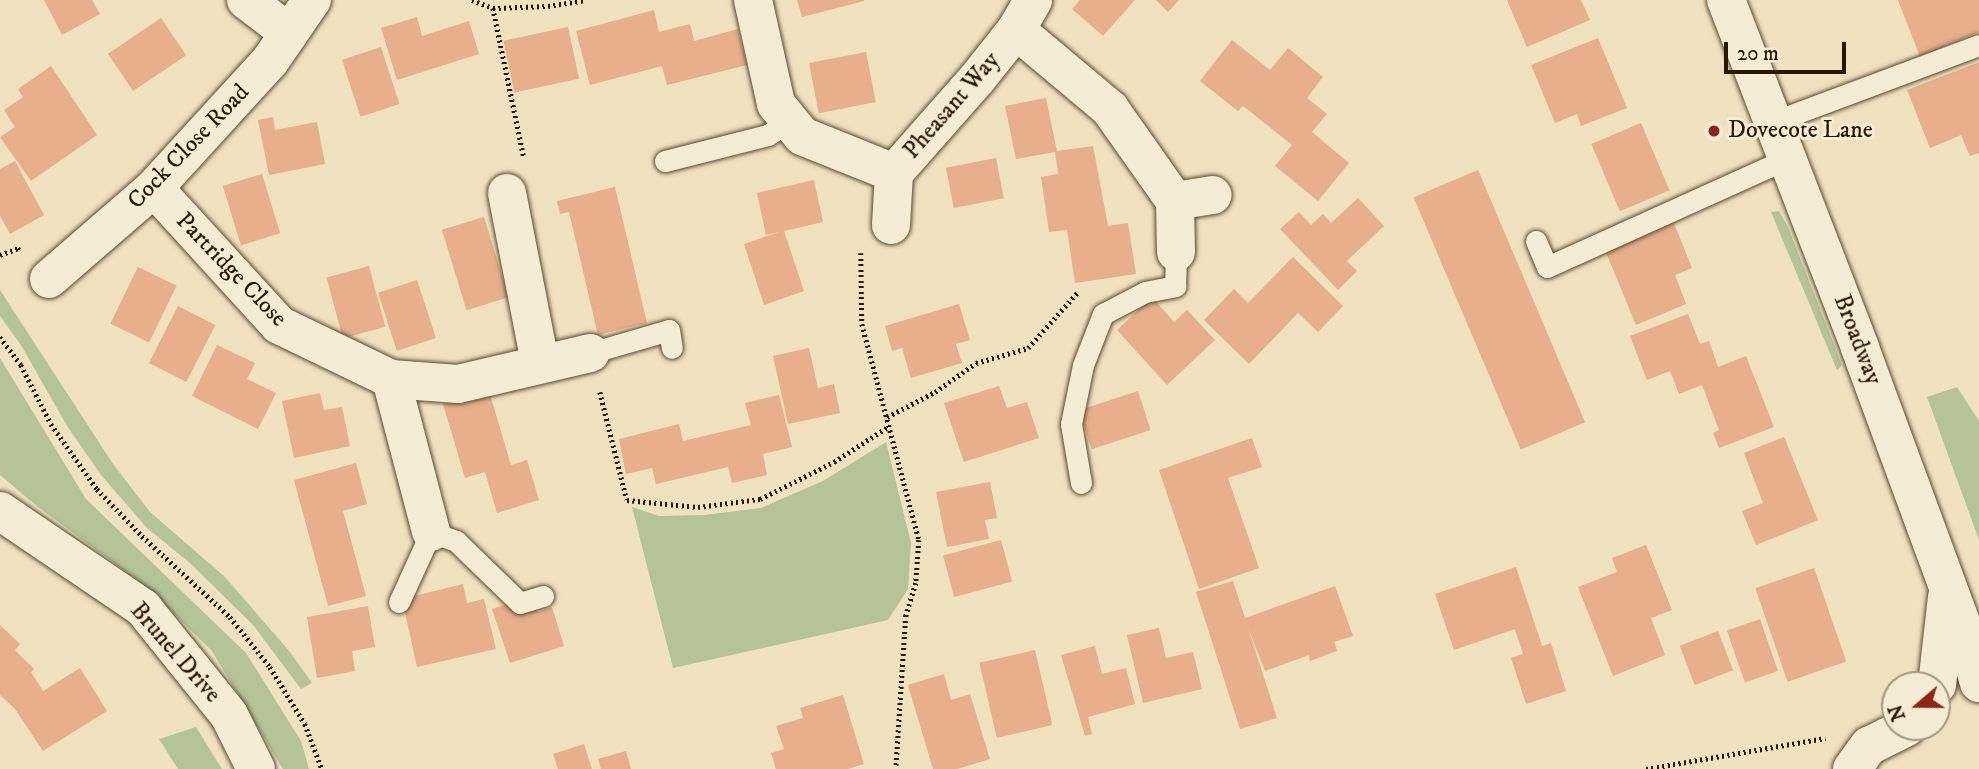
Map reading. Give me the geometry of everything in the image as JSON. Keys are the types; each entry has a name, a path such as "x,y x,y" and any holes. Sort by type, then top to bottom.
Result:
{"street":[{"path":"246,0 289,33"},
{"name":"Cock Close Road","path":"49,279 153,188 270,61 312,0"},
{"path":"753,0 776,104 802,136 894,173"},
{"name":"Broadway","path":"1726,0 1948,589 1972,630 1979,683"},
{"name":"Pheasant Way","path":"891,225 894,173 977,79 1024,15 1110,109 1175,201"},
{"name":"Partridge Close","path":"153,188 279,325 391,379 458,384 540,362 590,353"},
{"path":"507,193 540,362"},
{"path":"1176,252 1175,201 1213,195"},
{"path":"391,379 430,532"},
{"name":"Brunel Drive","path":"0,511 143,608 229,715 256,769"},
{"path":"1939,671 1948,589"},
{"path":"1852,769 1869,746 1881,740"}],"lane":[{"path":"1773,122 1979,46"},
{"path":"665,161 768,135 790,120"},
{"path":"1536,241 1547,267 1788,159"},
{"path":"1081,483 1072,424 1083,365 1103,314 1145,292 1175,286 1176,252"},
{"path":"590,353 669,330 672,348"},
{"path":"399,603 430,532 456,541 520,603 543,596"}],"path":[{"path":"472,0 494,8 548,6 586,0"},
{"path":"494,8 530,186 507,193"},
{"path":"891,225 860,223 862,324 919,540 916,583 906,615 896,769"},
{"path":"887,417 935,392 976,363 1028,348 1086,284"},
{"path":"0,337 21,365 51,424 97,489 142,536 230,617 270,667 304,724 322,769"},
{"path":"590,353 627,500 698,507 760,499 834,463 889,426"},
{"path":"1646,769 1833,736"}],"green space":[{"path":"1779,211 1788,227 1842,365 1837,370 1771,212"},
{"path":"0,290 113,464 150,512 225,577 290,652 312,683 301,689 254,626 190,563 147,528 101,475 67,426 21,345 0,316"},
{"path":"0,358 86,499 246,653 301,741 309,769 283,769 212,651 147,587 38,507 0,475"},
{"path":"1957,387 1979,421 1979,540 1927,397"},
{"path":"886,442 911,543 908,589 888,620 673,668 632,507 659,516 704,515 761,508 823,481"},
{"path":"196,727 222,769 178,769 159,739"}],"building":[{"path":"44,0 92,0 100,14 62,35"},
{"path":"797,0 864,0 864,1 802,17"},
{"path":"1080,0 1135,0 1103,36 1072,9"},
{"path":"1156,0 1179,0 1168,12"},
{"path":"1507,0 1581,0 1590,20 1527,47"},
{"path":"1898,0 1979,0 1979,32 1920,57"},
{"path":"654,10 659,32 690,24 694,41 738,29 747,65 667,85 662,66 590,85 576,31"},
{"path":"417,17 422,36 469,21 479,54 397,80 381,28"},
{"path":"161,18 186,55 133,91 108,54"},
{"path":"568,27 579,79 514,93 503,41"},
{"path":"1598,38 1627,108 1581,126 1577,114 1555,123 1531,65"},
{"path":"1232,40 1270,70 1288,48 1323,77 1307,98 1327,114 1312,132 1349,163 1318,201 1275,166 1292,145 1243,106 1238,111 1200,81"},
{"path":"381,47 400,104 361,117 342,60"},
{"path":"866,52 876,102 819,113 809,63"},
{"path":"1979,62 1979,153 1970,156 1961,135 1930,148 1907,90"},
{"path":"51,66 97,135 31,181 0,137 15,127 4,110 23,97 18,89"},
{"path":"1046,98 1057,151 1093,146 1108,226 1128,223 1136,274 1075,283 1067,230 1049,232 1041,177 1058,174 1055,152 1016,159 1005,106"},
{"path":"273,117 275,130 317,122 325,164 269,175 258,120"},
{"path":"1641,123 1670,190 1620,211 1591,144"},
{"path":"996,158 1004,198 954,208 946,168"},
{"path":"15,161 44,215 10,234 0,216 0,169"},
{"path":"1478,170 1585,422 1521,450 1414,197"},
{"path":"262,174 280,233 241,245 223,186"},
{"path":"814,180 823,222 784,231 804,291 764,305 744,244 779,232 766,235 757,193"},
{"path":"615,187 647,323 598,335 569,212 560,214 557,201"},
{"path":"1358,198 1384,226 1347,261 1357,271 1338,290 1280,229 1299,212 1311,225 1323,214 1331,223"},
{"path":"1671,216 1692,268 1675,275 1686,304 1636,325 1602,243"},
{"path":"484,217 509,297 466,310 442,230"},
{"path":"1293,257 1343,306 1318,332 1298,313 1249,364 1204,320 1234,289 1248,303"},
{"path":"369,266 385,327 343,338 326,277"},
{"path":"138,267 177,286 149,342 110,324"},
{"path":"417,280 436,338 397,351 378,293"},
{"path":"1152,297 1174,322 1187,310 1215,340 1167,385 1117,330"},
{"path":"959,304 970,340 956,344 962,363 911,378 902,348 892,351 885,326"},
{"path":"178,306 215,325 186,382 149,363"},
{"path":"1688,314 1700,344 1709,341 1718,367 1746,356 1774,427 1719,448 1713,433 1719,430 1702,385 1679,394 1670,371 1647,380 1630,336"},
{"path":"217,345 255,363 247,379 276,393 258,429 192,396"},
{"path":"809,348 818,388 834,384 840,413 788,424 773,356"},
{"path":"999,386 1007,408 1027,402 1039,438 964,462 944,403"},
{"path":"489,391 511,465 527,460 539,500 497,513 485,472 465,478 443,404"},
{"path":"1138,391 1151,430 1092,449 1079,410"},
{"path":"320,393 324,410 342,407 350,446 294,458 282,401"},
{"path":"779,395 792,447 763,454 767,475 732,483 728,467 656,484 652,468 626,474 619,439 679,424 683,441 751,425 745,403"},
{"path":"1784,437 1818,520 1756,545 1742,511 1763,503 1744,453"},
{"path":"1252,438 1262,467 1228,478 1259,568 1199,589 1159,470"},
{"path":"356,463 367,504 343,511 366,596 328,606 294,480"},
{"path":"990,482 997,518 985,520 989,539 947,547 936,492"},
{"path":"1001,540 1012,582 954,597 943,556"},
{"path":"1646,545 1672,610 1651,618 1665,655 1613,676 1578,587 1617,572 1612,558"},
{"path":"1516,567 1542,646 1551,643 1566,691 1526,704 1511,658 1523,654 1515,629 1454,650 1435,594"},
{"path":"1814,568 1846,662 1788,682 1755,588"},
{"path":"1233,581 1245,618 1335,586 1353,636 1334,642 1337,651 1310,661 1309,655 1265,671 1248,628 1277,718 1240,729 1196,592"},
{"path":"463,584 467,603 484,599 496,649 417,667 402,599"},
{"path":"510,603 514,613 535,606 538,612 552,607 564,646 510,663 492,609"},
{"path":"368,606 375,647 352,651 355,671 317,678 307,617"},
{"path":"1760,619 1778,671 1745,682 1727,630"},
{"path":"0,625 20,644 15,650 34,669 31,672 43,691 80,668 107,711 43,751 15,709 0,695"},
{"path":"1159,628 1166,658 1193,652 1202,689 1143,703 1127,635"},
{"path":"1718,631 1733,670 1695,685 1680,646"},
{"path":"1095,646 1102,674 1126,668 1135,704 1088,717 1092,734 1085,736 1061,655"},
{"path":"1035,650 1052,725 997,738 979,663"},
{"path":"944,674 951,700 970,694 990,759 957,769 933,769 908,685"},
{"path":"843,695 864,764 848,769 776,769 771,753 784,749 776,726 803,718 800,708"},
{"path":"584,744 592,769 558,769 553,754"},
{"path":"626,751 631,769 601,769 598,759"}],"place":[{"name":"Dovecote Lane","path":"1714,131"}]}
